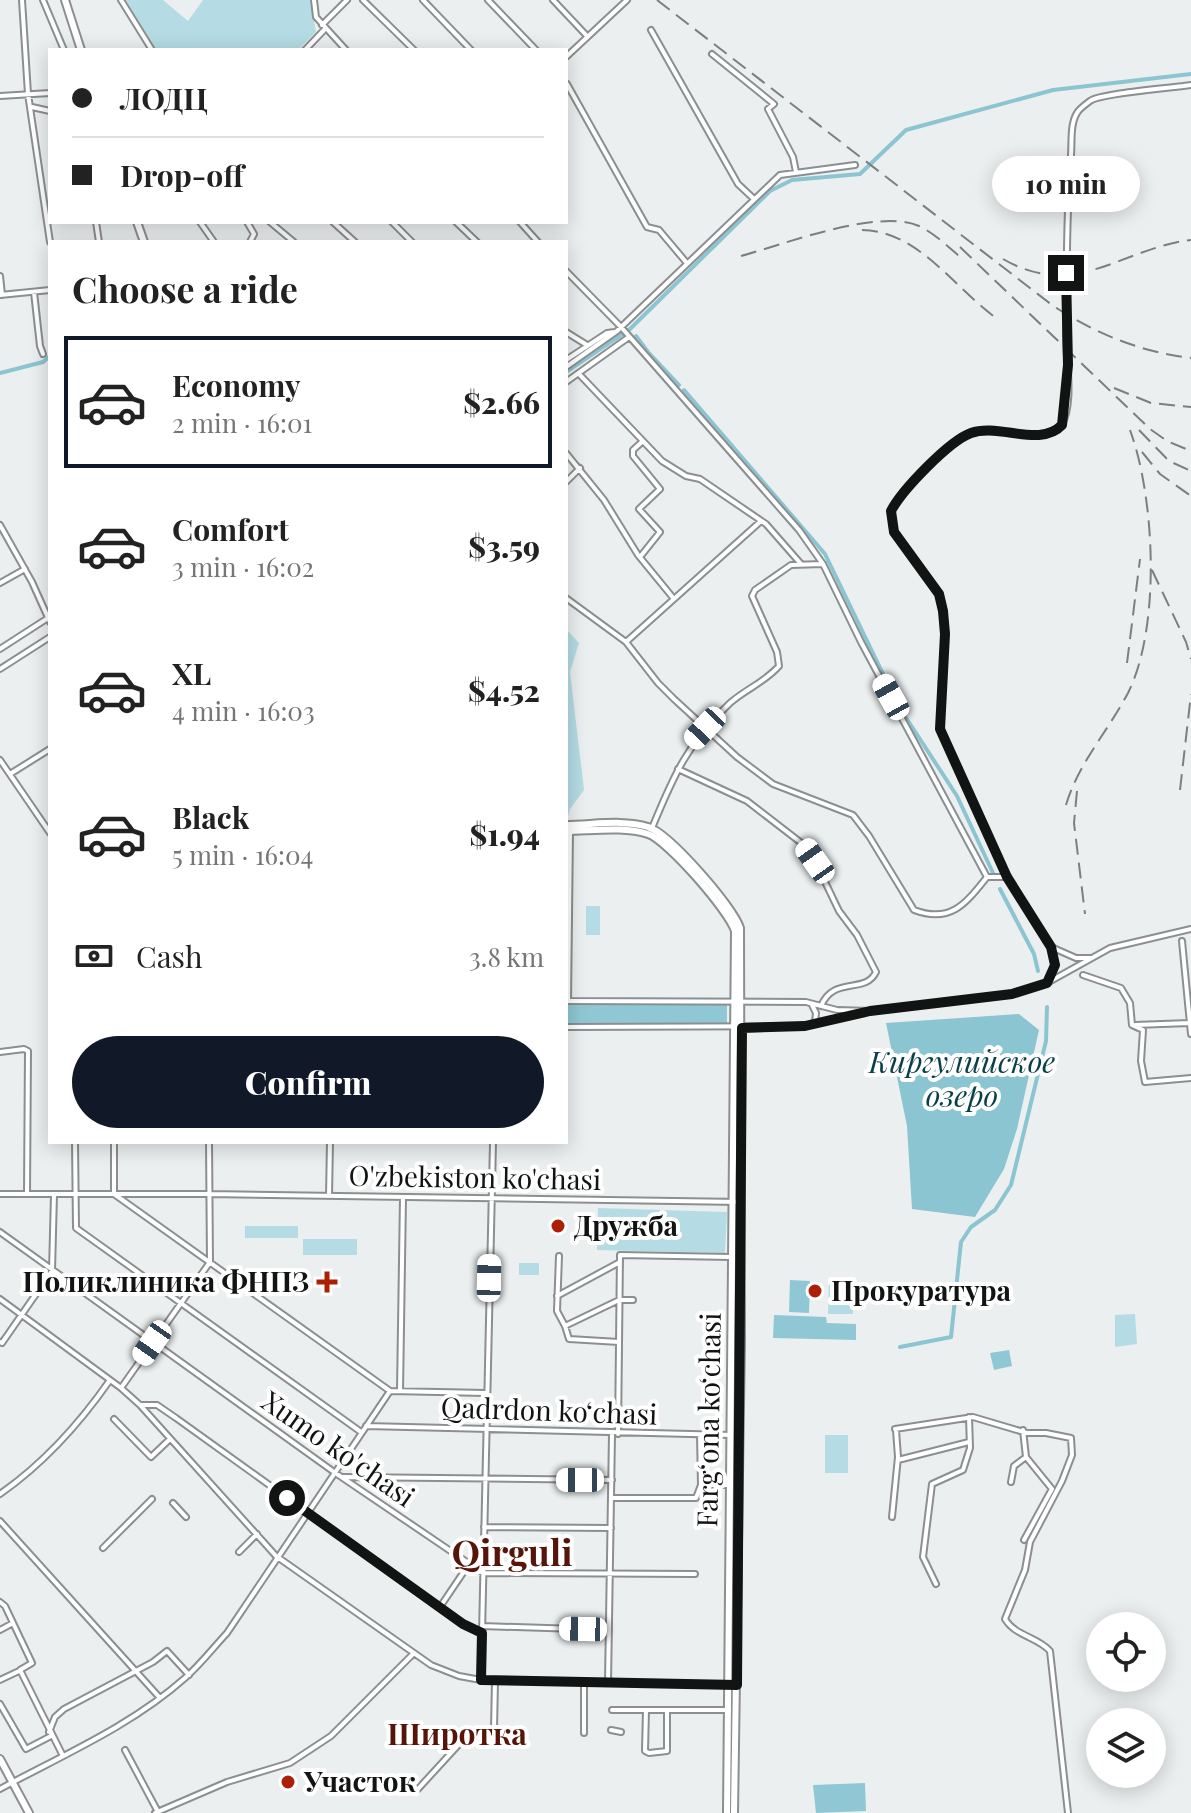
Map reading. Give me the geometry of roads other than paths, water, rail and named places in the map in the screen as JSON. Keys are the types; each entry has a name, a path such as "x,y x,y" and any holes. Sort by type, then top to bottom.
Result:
{"main road":[{"path":"65,0 80,48"},
{"path":"568,829 625,824 652,828 684,856 737,918 742,943 739,1002"},
{"path":"568,829 648,834 679,859 714,897 732,923 739,1002"},
{"name":"Fargʻona koʻchasi","path":"727,1813 729,1710 733,1685 739,1002"},
{"name":"Fargʻona koʻchasi","path":"734,1813 731,1435 732,1257 737,1202"},
{"path":"0,1759 29,1813"}],"street":[{"path":"22,0 28,94 50,240"},
{"path":"43,0 63,48"},
{"path":"121,0 151,48"},
{"path":"314,0 316,17 344,48"},
{"path":"307,48 347,0"},
{"path":"363,0 412,48"},
{"path":"423,0 469,48"},
{"path":"488,0 534,48"},
{"path":"553,0 588,36"},
{"path":"568,55 627,0"},
{"path":"651,30 738,184 754,199"},
{"path":"712,54 774,104 768,109 793,157 796,172"},
{"path":"1047,983 1055,965 1051,947 1007,877 940,729 945,634 939,594 894,532 891,511 908,486 956,442 972,432 992,430 1041,435 1055,432 1062,425 1068,365 1066,289 1073,122 1077,112 1092,98 1191,85"},
{"path":"568,86 647,227 659,230 686,262"},
{"path":"0,96 48,93"},
{"path":"32,107 48,111"},
{"path":"568,366 619,329 780,175 855,165"},
{"path":"272,224 292,240"},
{"path":"335,224 353,240"},
{"path":"394,224 410,240"},
{"path":"458,224 475,240"},
{"path":"522,224 536,240"},
{"path":"568,273 629,337 799,530 823,564 861,642 987,877"},
{"path":"0,276 1,295 48,290"},
{"path":"34,292 43,354"},
{"path":"568,359 607,333 619,329"},
{"path":"568,332 588,346"},
{"path":"568,381 629,337"},
{"path":"579,374 672,468 700,479 761,521 801,564"},
{"path":"640,558 660,532 639,509 660,489 633,456 633,450 643,441"},
{"path":"568,455 604,500 640,558 674,599"},
{"path":"568,480 580,468"},
{"path":"626,642 761,521"},
{"path":"0,525 48,618"},
{"path":"652,828 692,742 735,699 768,678 779,666 777,652 752,596 755,590 791,565 823,564"},
{"path":"0,583 25,569"},
{"path":"568,599 626,642 658,683 705,728 773,784 853,815 914,910 936,914 962,907 987,877"},
{"path":"0,649 48,621"},
{"path":"0,669 48,638"},
{"path":"10,774 48,750"},
{"path":"0,760 48,830"},
{"path":"678,769 747,801 787,830 804,845 815,861 839,911 857,935 876,972 866,982 833,989 825,996 821,1006"},
{"path":"987,877 1007,877"},
{"path":"568,1027 738,1028 814,1024 870,1011 1012,994 1047,983 1110,948 1191,929"},
{"path":"1182,941 1191,1034"},
{"path":"1051,947 1076,958 1091,958"},
{"path":"1083,975 1121,988 1130,1003 1132,1025"},
{"path":"568,1001 810,1003 837,1010 870,1011"},
{"path":"810,1003 816,1013 814,1024"},
{"path":"1132,1025 1189,1023"},
{"path":"1132,1025 1143,1030 1141,1061 1145,1082 1191,1078"},
{"path":"0,1052 28,1051 27,1194"},
{"path":"75,1144 76,1228 361,1432"},
{"path":"114,1144 114,1194 390,1391 486,1393"},
{"path":"121,1388 210,1262 209,1144"},
{"path":"329,1196 330,1144"},
{"path":"481,1680 493,1144"},
{"name":"O'zbekiston ko'chasi","path":"0,1194 737,1202"},
{"path":"0,1342 23,1315 52,1271 54,1194"},
{"path":"400,1391 403,1197"},
{"name":"Xumo ko'chasi","path":"0,1232 334,1472 483,1573"},
{"path":"608,1683 620,1255 732,1257"},
{"path":"559,1256 557,1311 569,1339 619,1342"},
{"path":"557,1296 620,1262"},
{"path":"0,1299 140,1405 276,1556 431,1665 459,1676 495,1681 733,1685"},
{"path":"565,1326 619,1300 633,1300"},
{"path":"0,1494 25,1476 50,1451 96,1401 110,1380"},
{"path":"0,1789 105,1734 189,1675 227,1633 390,1391"},
{"path":"140,1405 157,1405 440,1607 482,1633"},
{"path":"936,1584 923,1557 932,1484 963,1470 970,1442 969,1417"},
{"path":"892,1517 898,1460 895,1430 969,1417 1071,1438 1072,1455 1052,1504 1030,1542 1025,1570 1005,1623 1043,1643 1050,1651 1068,1813"},
{"path":"114,1419 151,1457 170,1439"},
{"name":"Qadrdon koʻchasi","path":"366,1426 731,1435"},
{"path":"1023,1430 1026,1457 1052,1489 1024,1540"},
{"path":"612,1498 696,1498 701,1485 700,1435"},
{"path":"898,1460 970,1442"},
{"path":"1011,1482 1014,1466 1026,1457"},
{"path":"343,1477 612,1480"},
{"path":"701,1485 731,1485"},
{"path":"103,1548 152,1499"},
{"path":"173,1503 186,1517"},
{"path":"0,1521 160,1698"},
{"path":"484,1527 611,1528"},
{"path":"239,1552 257,1534"},
{"path":"440,1607 469,1564"},
{"path":"483,1573 695,1574"},
{"path":"0,1602 5,1606 32,1663 0,1680"},
{"path":"0,1630 13,1623"},
{"path":"482,1626 609,1630"},
{"path":"0,1704 26,1749 50,1734 55,1717 64,1709 167,1651 189,1675"},
{"path":"125,1750 156,1812 227,1782 290,1763 331,1736 413,1654"},
{"path":"20,1670 63,1756"},
{"path":"418,1789 462,1741 494,1729 495,1681"},
{"path":"584,1683 584,1733"},
{"path":"612,1710 729,1710"},
{"path":"646,1710 645,1751 649,1753 667,1751 667,1711"},
{"path":"611,1730 621,1732"}],"water":[{"name":"Киргулийское озеро","path":"1019,1014 1039,1030 1017,1129 1004,1169 975,1217 912,1209 907,1126 886,1023"}],"waterway":[{"path":"568,371 630,329 770,191 792,180 860,174 906,130 1053,90 1191,74"},
{"path":"636,336 679,385"},
{"path":"0,373 43,362 48,358"},
{"path":"684,390 825,554 899,707 957,796 993,873"},
{"path":"1000,889 1034,954 1038,971"},
{"path":"900,1347 951,1337 961,1242 971,1227 995,1210 1011,1185 1046,1041 1047,1007"}],"railway":[{"path":"657,0 1052,305 1118,340 1191,358"},
{"path":"741,256 831,230 880,221 919,226 964,260"},
{"path":"862,230 883,233 919,251 999,320"},
{"path":"1003,259 1029,271 1053,275 1076,274 1191,240"},
{"path":"960,247 1150,429 1167,441 1191,451"},
{"path":"1114,388 1151,403 1191,407"},
{"path":"1066,805 1086,762 1128,693 1139,666 1146,634 1150,599 1149,526 1145,490 1130,430"},
{"path":"1139,430 1169,461 1191,471"},
{"path":"1142,452 1160,474 1191,496"},
{"path":"1127,663 1140,559"},
{"path":"1152,570 1191,659"},
{"path":"1180,790 1191,694"},
{"path":"1077,791 1074,823 1085,914"}],"place":[{"name":"Дружба","path":"558,1226"},
{"name":"Поликлиника ФНПЗ","path":"327,1282"},
{"name":"Прокуратура","path":"815,1291"},
{"name":"Участок","path":"288,1782"}],"district":[{"name":"Qirguli","path":"512,1553"},
{"name":"Широтка","path":"457,1735"}]}
